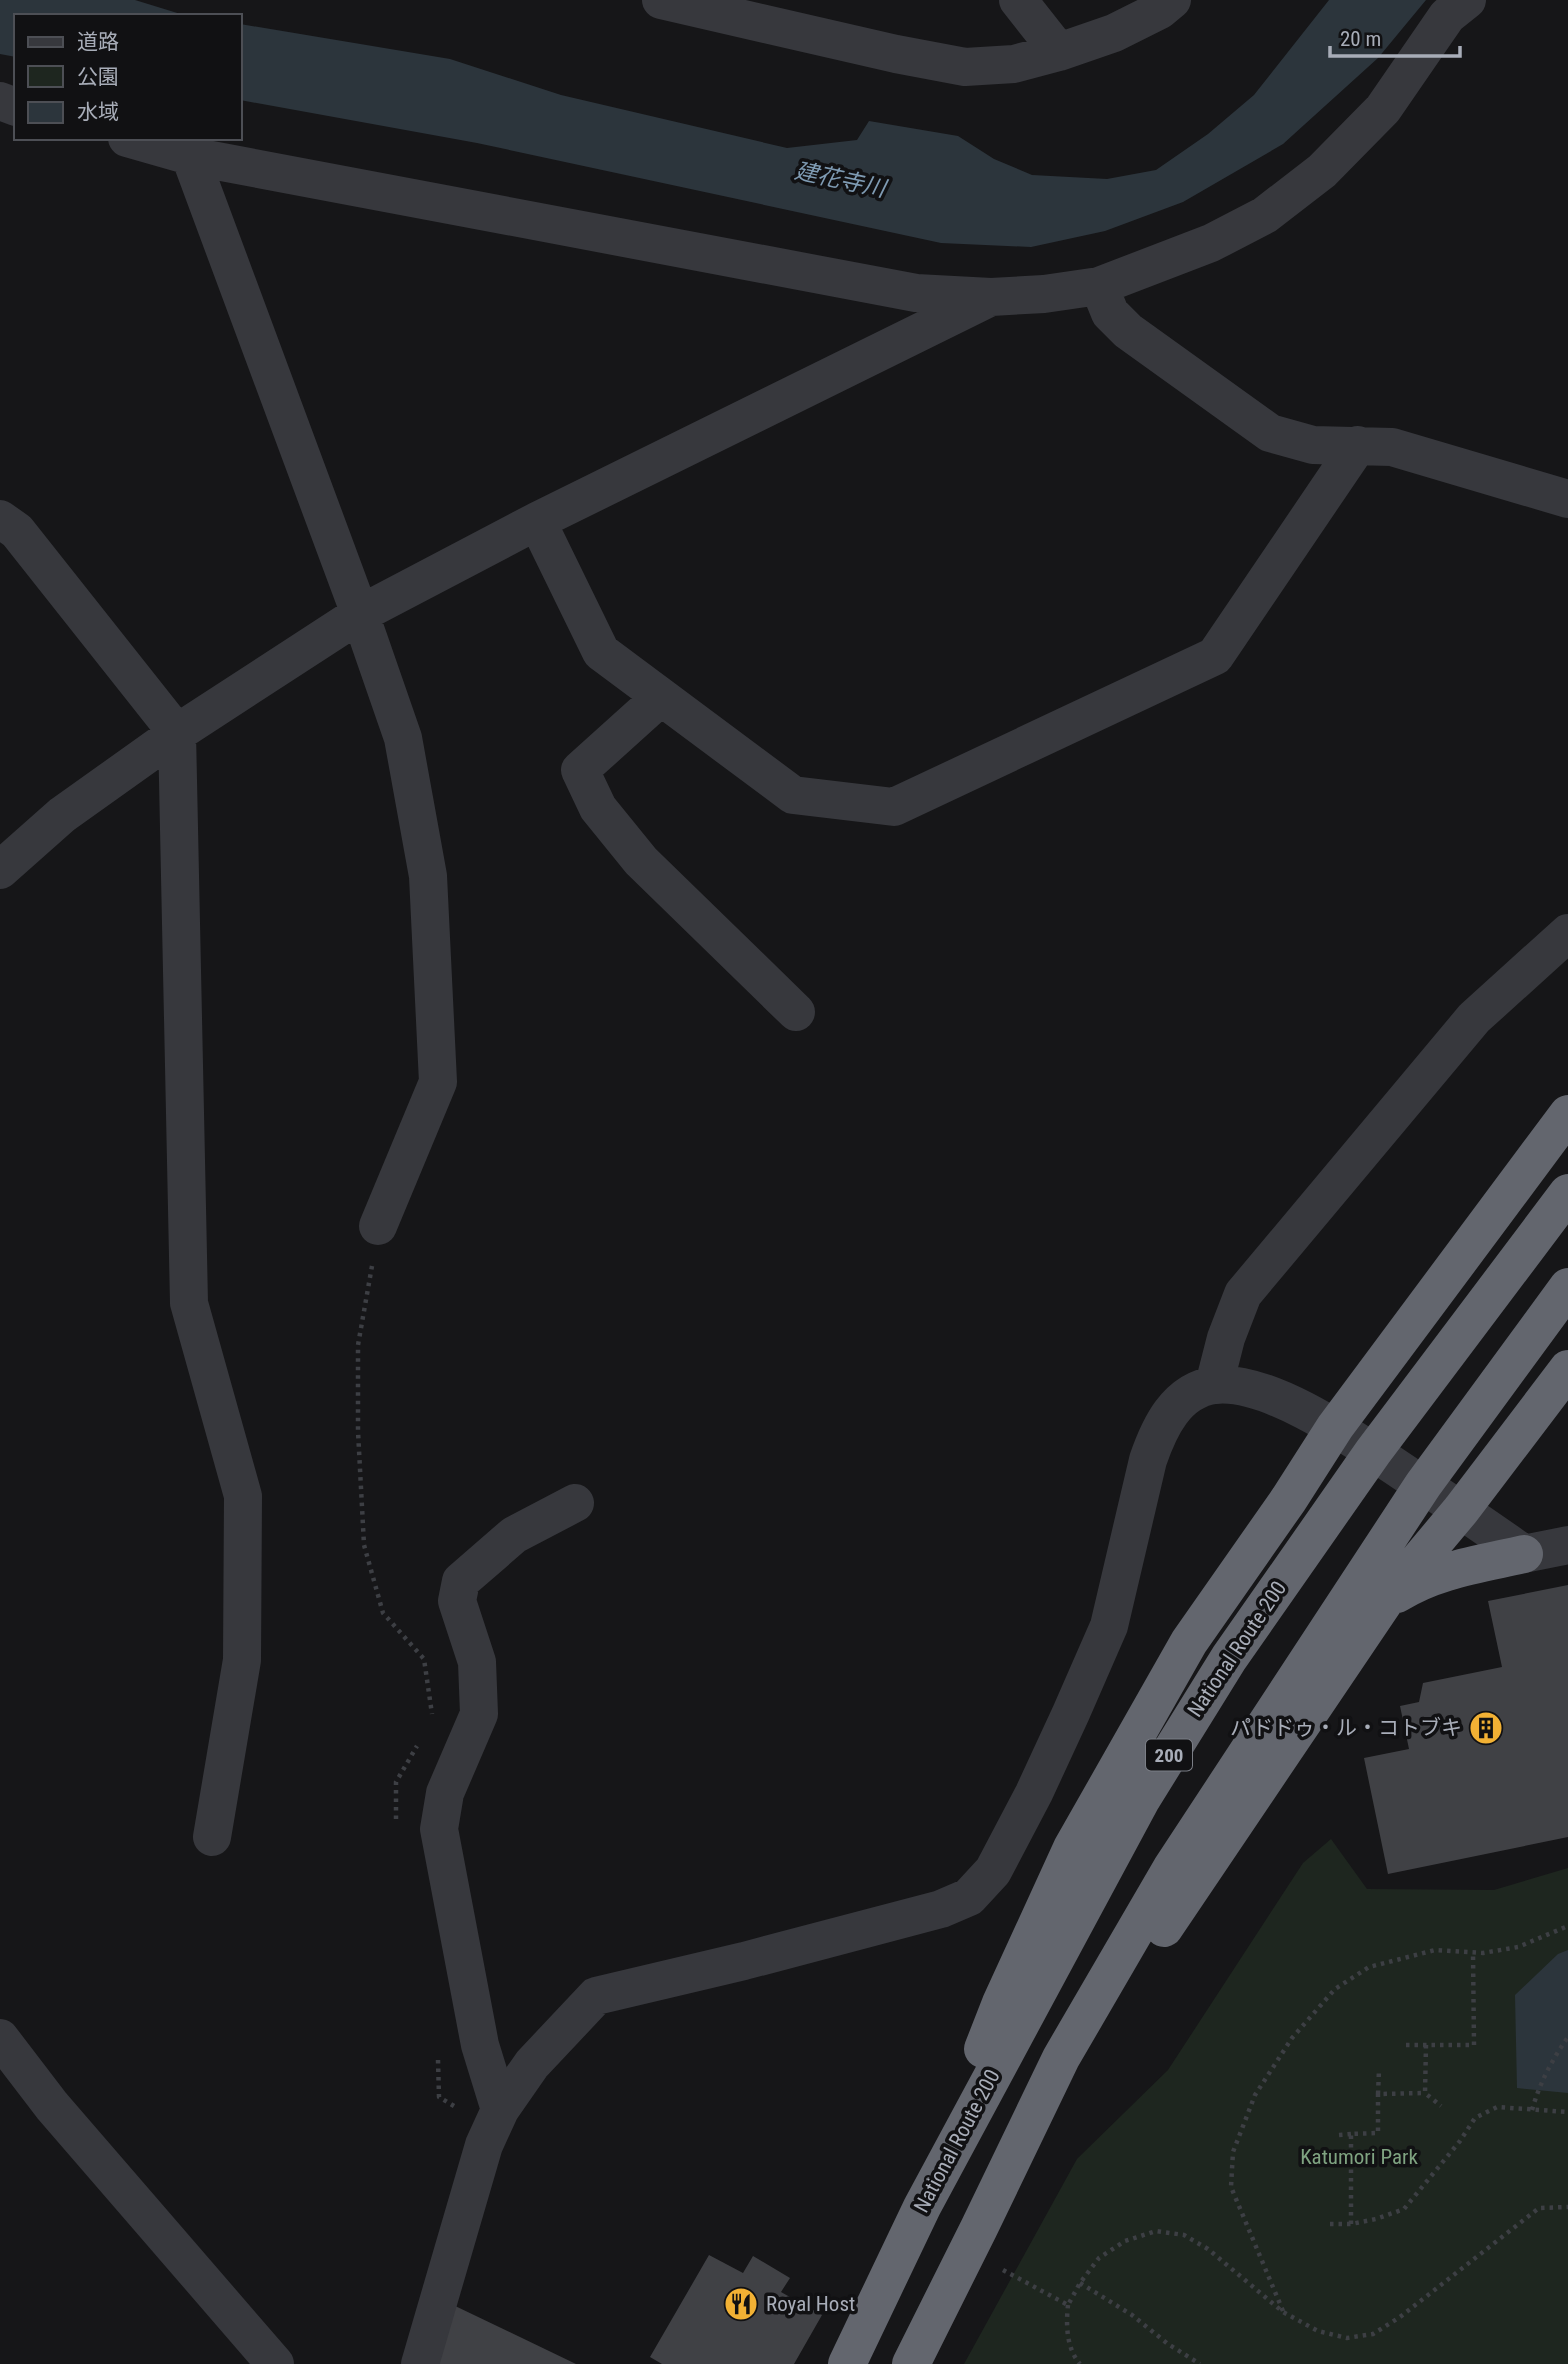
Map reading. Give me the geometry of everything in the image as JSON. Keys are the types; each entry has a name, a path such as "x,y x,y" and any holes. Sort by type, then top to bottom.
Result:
{"highway":[{"path":"922,2207 1001,2003 1072,1848 1189,1642 1289,1499 1335,1427 1568,1114"},
{"name":"National Route 200","path":"847,2364 922,2207 1140,1800 1229,1658 1373,1452 1568,1193"},
{"path":"911,2364 1061,2059 1171,1869 1423,1485 1568,1287"},
{"path":"979,2228 1148,1952 1384,1602 1461,1510 1568,1369"},
{"path":"1384,1602 1433,1575 1524,1553"}],"street":[{"path":"661,0 896,54 965,66 1014,64 1059,52 1114,33 1160,10 1172,0"},
{"path":"1018,0 1059,52"},
{"path":"134,140 190,156 916,293 991,297 1044,295 1099,286 1211,243 1265,215 1322,171 1383,109 1447,16 1466,0"},
{"path":"190,156 360,614 403,738 428,876 438,1082 378,1226"},
{"path":"1099,286 1110,313 1128,331 1270,433 1313,445 1392,447 1568,499"},
{"path":"0,870 62,815 177,733 360,614 537,521 991,297"},
{"path":"537,521 600,652 793,795 894,807 1215,656 1357,445"},
{"path":"0,519 17,531 177,733 190,1303 243,1496 242,1660 212,1837"},
{"path":"661,697 580,770 598,808 641,861 796,1012"},
{"path":"1214,1385 1226,1338 1243,1294 1474,1018 1568,933"},
{"path":"420,2364 484,2145 500,2110 532,2064 596,1996 744,1962 941,1909 969,1897 993,1871 1028,1804 1109,1626 1148,1460 1157,1434 1168,1415 1196,1391 1214,1385 1234,1386 1286,1402 1335,1427 1524,1553 1568,1545"},
{"path":"500,2110 480,2045 439,1829 445,1793 479,1714 477,1662 457,1601 461,1581 514,1535 575,1503"},
{"path":"0,2038 52,2106 275,2364"}],"path":[{"path":"378,1226 358,1345 358,1431 364,1545 383,1613 424,1659 433,1719"},
{"path":"396,1822 396,1782 420,1740"},
{"path":"1283,2312 1231,2187 1233,2151 1255,2095 1292,2038 1335,1990 1369,1967 1435,1950 1483,1953 1518,1947 1568,1926"},
{"path":"1406,2045 1474,2045 1474,1952"},
{"path":"1532,2109 1540,2082 1568,2037"},
{"path":"1424,2093 1426,2045"},
{"path":"438,2056 439,2097 460,2110 484,2145"},
{"path":"1339,2135 1378,2133 1379,2070"},
{"path":"1378,2094 1424,2093 1441,2106"},
{"path":"1330,2224 1351,2224 1376,2219 1404,2209 1460,2141 1475,2118 1497,2107 1568,2112"},
{"path":"1351,2134 1351,2224"},
{"path":"1080,2364 1075,2359 1066,2328 1068,2305 1080,2283 1099,2258 1125,2241 1156,2231 1184,2235 1208,2249 1283,2312 1318,2331 1347,2338 1373,2334 1400,2317 1539,2208 1568,2207"},
{"path":"997,2267 1068,2305"},
{"path":"1080,2283 1132,2315 1168,2344 1200,2364"}],"green space":[{"name":"Katumori Park","path":"1331,1839 1367,1889 1494,1890 1568,1868 1568,2364 964,2364 1077,2159 1168,2070 1303,1863"}],"water":[{"path":"0,0 135,0 180,14 14,14 14,57 0,54"},
{"name":"建花寺川","path":"1329,0 1426,0 1378,58 1283,144 1183,202 1105,231 1031,247 941,243 477,143 242,100 242,24 450,59 561,95 787,148 857,140 869,121 958,136 994,159 1032,175 1107,179 1156,170 1208,134 1254,95"},
{"path":"1568,1950 1568,2093 1517,2088 1515,1995 1558,1954"}],"building":[{"name":"パドドゥ・ル・コトブキ","path":"1568,1585 1568,1837 1388,1874 1364,1758 1409,1749 1400,1706 1419,1702 1423,1683 1502,1667 1488,1601"},
{"name":"Royal Host","path":"709,2255 743,2273 753,2256 790,2278 781,2292 822,2315 794,2364 662,2364 650,2357"},
{"path":"451,2304 576,2364 431,2364"}],"place":[{"name":"パドドゥ・ル・コトブキ","path":"1486,1728"},
{"name":"Royal Host","path":"741,2304"}]}
